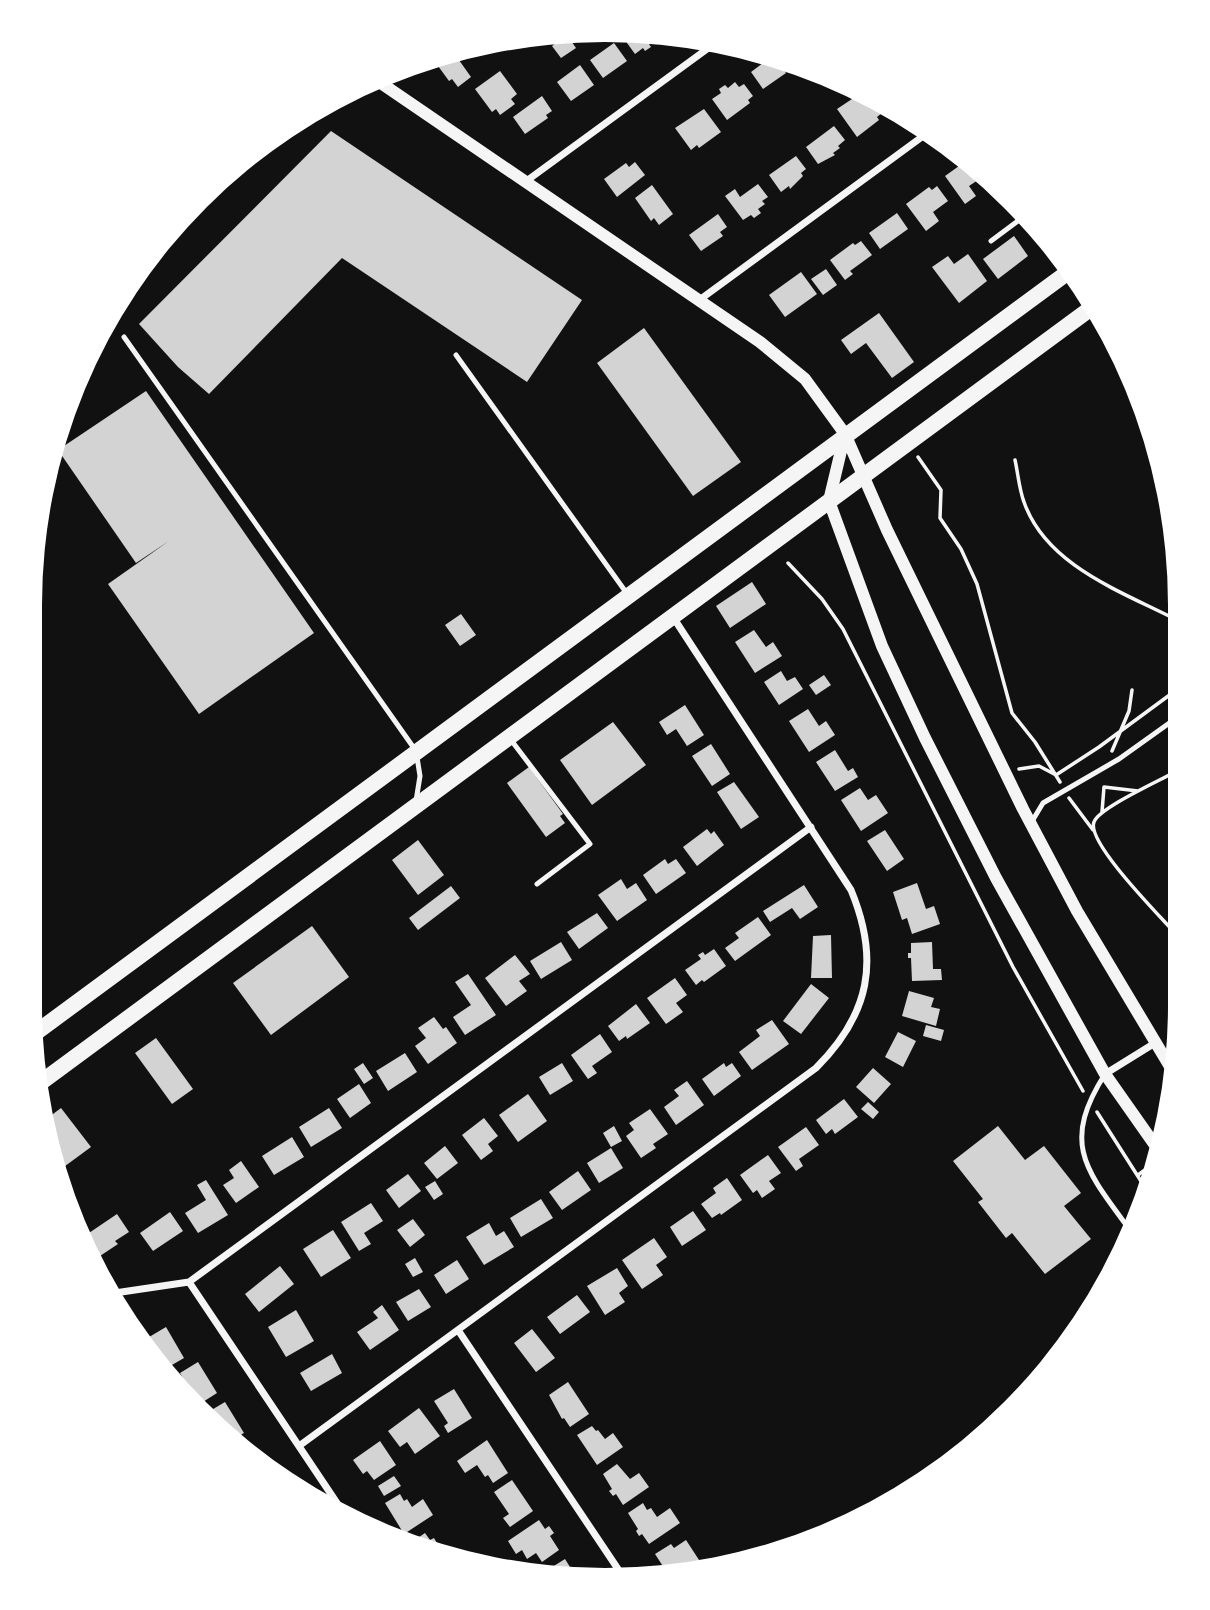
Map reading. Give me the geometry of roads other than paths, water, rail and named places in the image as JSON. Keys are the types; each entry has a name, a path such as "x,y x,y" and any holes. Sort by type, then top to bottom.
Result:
{"main road":[{"path":"43,1028 1062,276"},
{"path":"47,1078 1086,312"}],"street":[{"path":"526,182 704,51"},
{"path":"386,87 760,342 795,369 813,389 845,434 862,476 952,666 1077,911 1165,1059"},
{"path":"697,301 920,138"},
{"path":"845,434 829,500 882,646 996,878 1105,1074 1151,1140"},
{"path":"299,1446 816,1068 841,1041 859,1008 866,979 867,941 863,918 851,890 673,616"},
{"path":"121,1292 189,1282 811,827"},
{"path":"1105,1074 1155,1043"},
{"path":"189,1282 334,1499"},
{"path":"458,1330 617,1568"}],"lane":[{"path":"992,240 1017,222"},
{"path":"124,337 416,751 420,786 414,807"},
{"path":"456,355 628,595"},
{"path":"1031,823 1043,803 1119,759 1168,724"},
{"path":"509,737 590,844 537,884"},
{"path":"1105,1074 1089,1100 1082,1142 1089,1171 1124,1222"}]}
